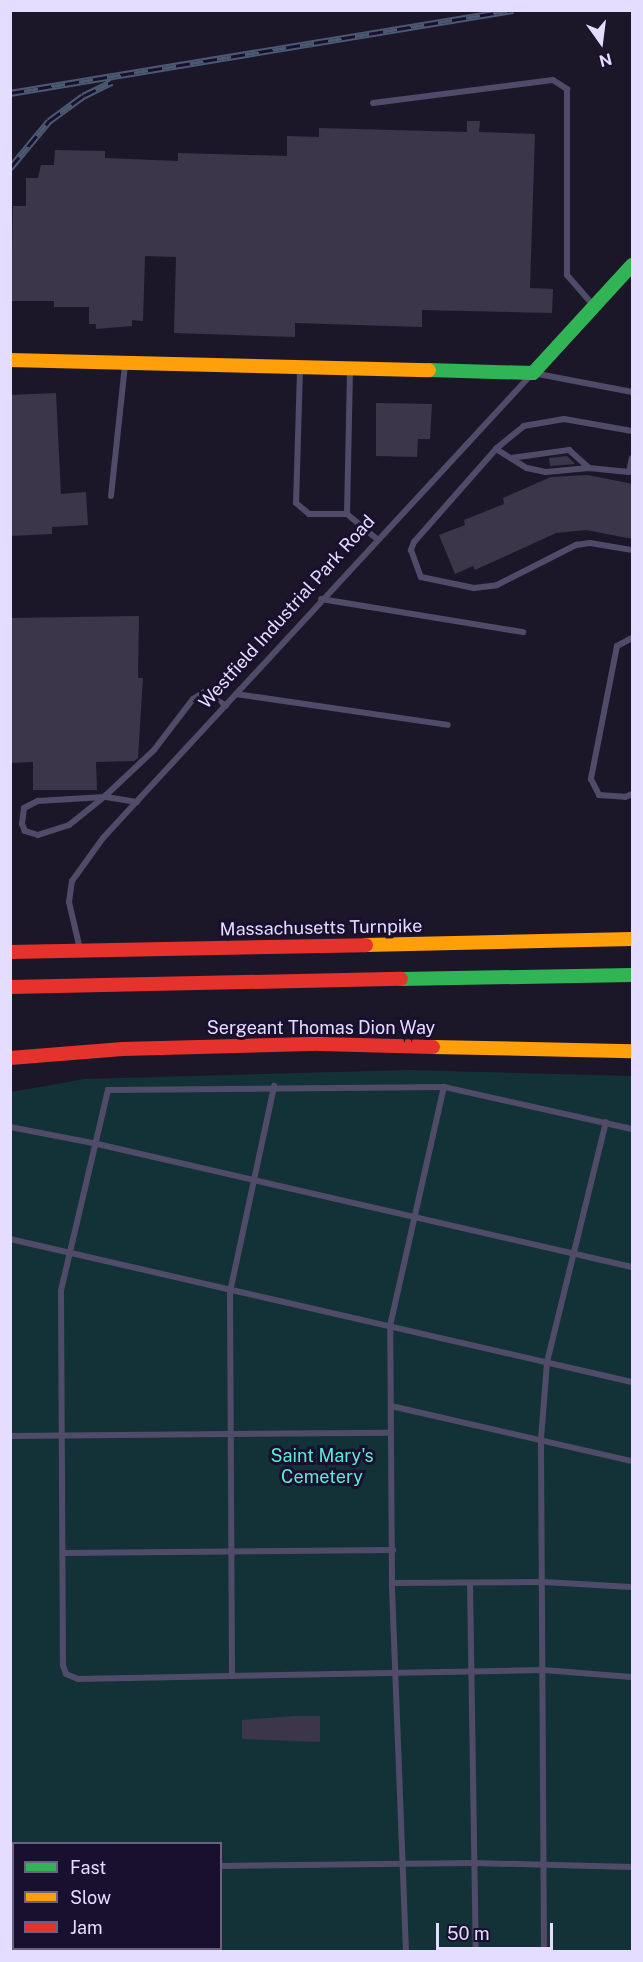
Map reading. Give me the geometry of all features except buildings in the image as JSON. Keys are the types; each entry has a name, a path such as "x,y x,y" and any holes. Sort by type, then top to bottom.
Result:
{"main road":[{"name":"Westfield Industrial Park Road","path":"533,373 633,265"},
{"path":"10,360 350,372 533,373"},
{"name":"Massachusetts Turnpike","path":"10,952 633,939"},
{"path":"10,987 633,975"},
{"path":"536,977 633,983"},
{"name":"Sergeant Thomas Dion Way","path":"10,1058 123,1049 320,1044 633,1051"}],"lane":[{"path":"373,103 553,80 567,89 567,275 594,307"},
{"path":"111,496 125,364"},
{"path":"300,370 296,503 309,514 347,514 377,539"},
{"path":"347,514 350,372"},
{"path":"533,373 633,392"},
{"name":"Westfield Industrial Park Road","path":"81,951 69,902 72,881 103,838 226,706 321,599 533,373"},
{"path":"633,431 564,419 541,421 524,426 496,448 414,542 411,550 421,577 474,588 497,585 576,545 590,543 633,550"},
{"path":"496,448 527,468 546,472 589,468 629,472 633,458"},
{"path":"511,458 569,450 589,468"},
{"path":"321,599 523,632"},
{"path":"633,638 617,646 591,779 599,795 625,797 633,794"},
{"path":"137,802 104,797 38,801 24,808 22,824 25,831 38,835 69,825 104,797 154,750 193,699 204,692 226,706"},
{"path":"236,694 448,725"},
{"path":"232,1675 230,1292 274,1086"},
{"path":"633,1129 444,1087 274,1086 108,1090 93,1143 61,1292 66,1674 78,1679 543,1670 633,1677"},
{"path":"406,1952 392,1583 390,1326 444,1087"},
{"path":"544,1952 544,1582 541,1439 547,1362 606,1122"},
{"path":"10,1127 254,1179 633,1267"},
{"path":"10,1239 230,1292 633,1382"},
{"path":"391,1406 633,1461"},
{"path":"10,1436 231,1432 390,1433"},
{"path":"63,1554 393,1550"},
{"path":"392,1583 544,1582 633,1587"},
{"path":"470,1584 476,1952"},
{"path":"222,1866 473,1863 633,1867"}],"green space":[{"name":"Saint Mary's Cemetery","path":"409,1070 632,1076 632,1951 11,1952 11,1092 85,1079"}],"railway":[{"path":"10,93 513,10"},
{"path":"10,168 49,121 83,96 112,82"}],"traffic: fast":[{"path":"429,370 533,373 632,265"},
{"path":"401,979 632,975"}],"traffic: slow":[{"path":"10,360 429,370"},
{"path":"366,945 632,939"},
{"path":"433,1047 632,1051"}],"traffic: jam":[{"path":"10,952 366,945"},
{"path":"10,987 401,979"},
{"path":"10,1058 123,1049 320,1044 433,1047"}]}
